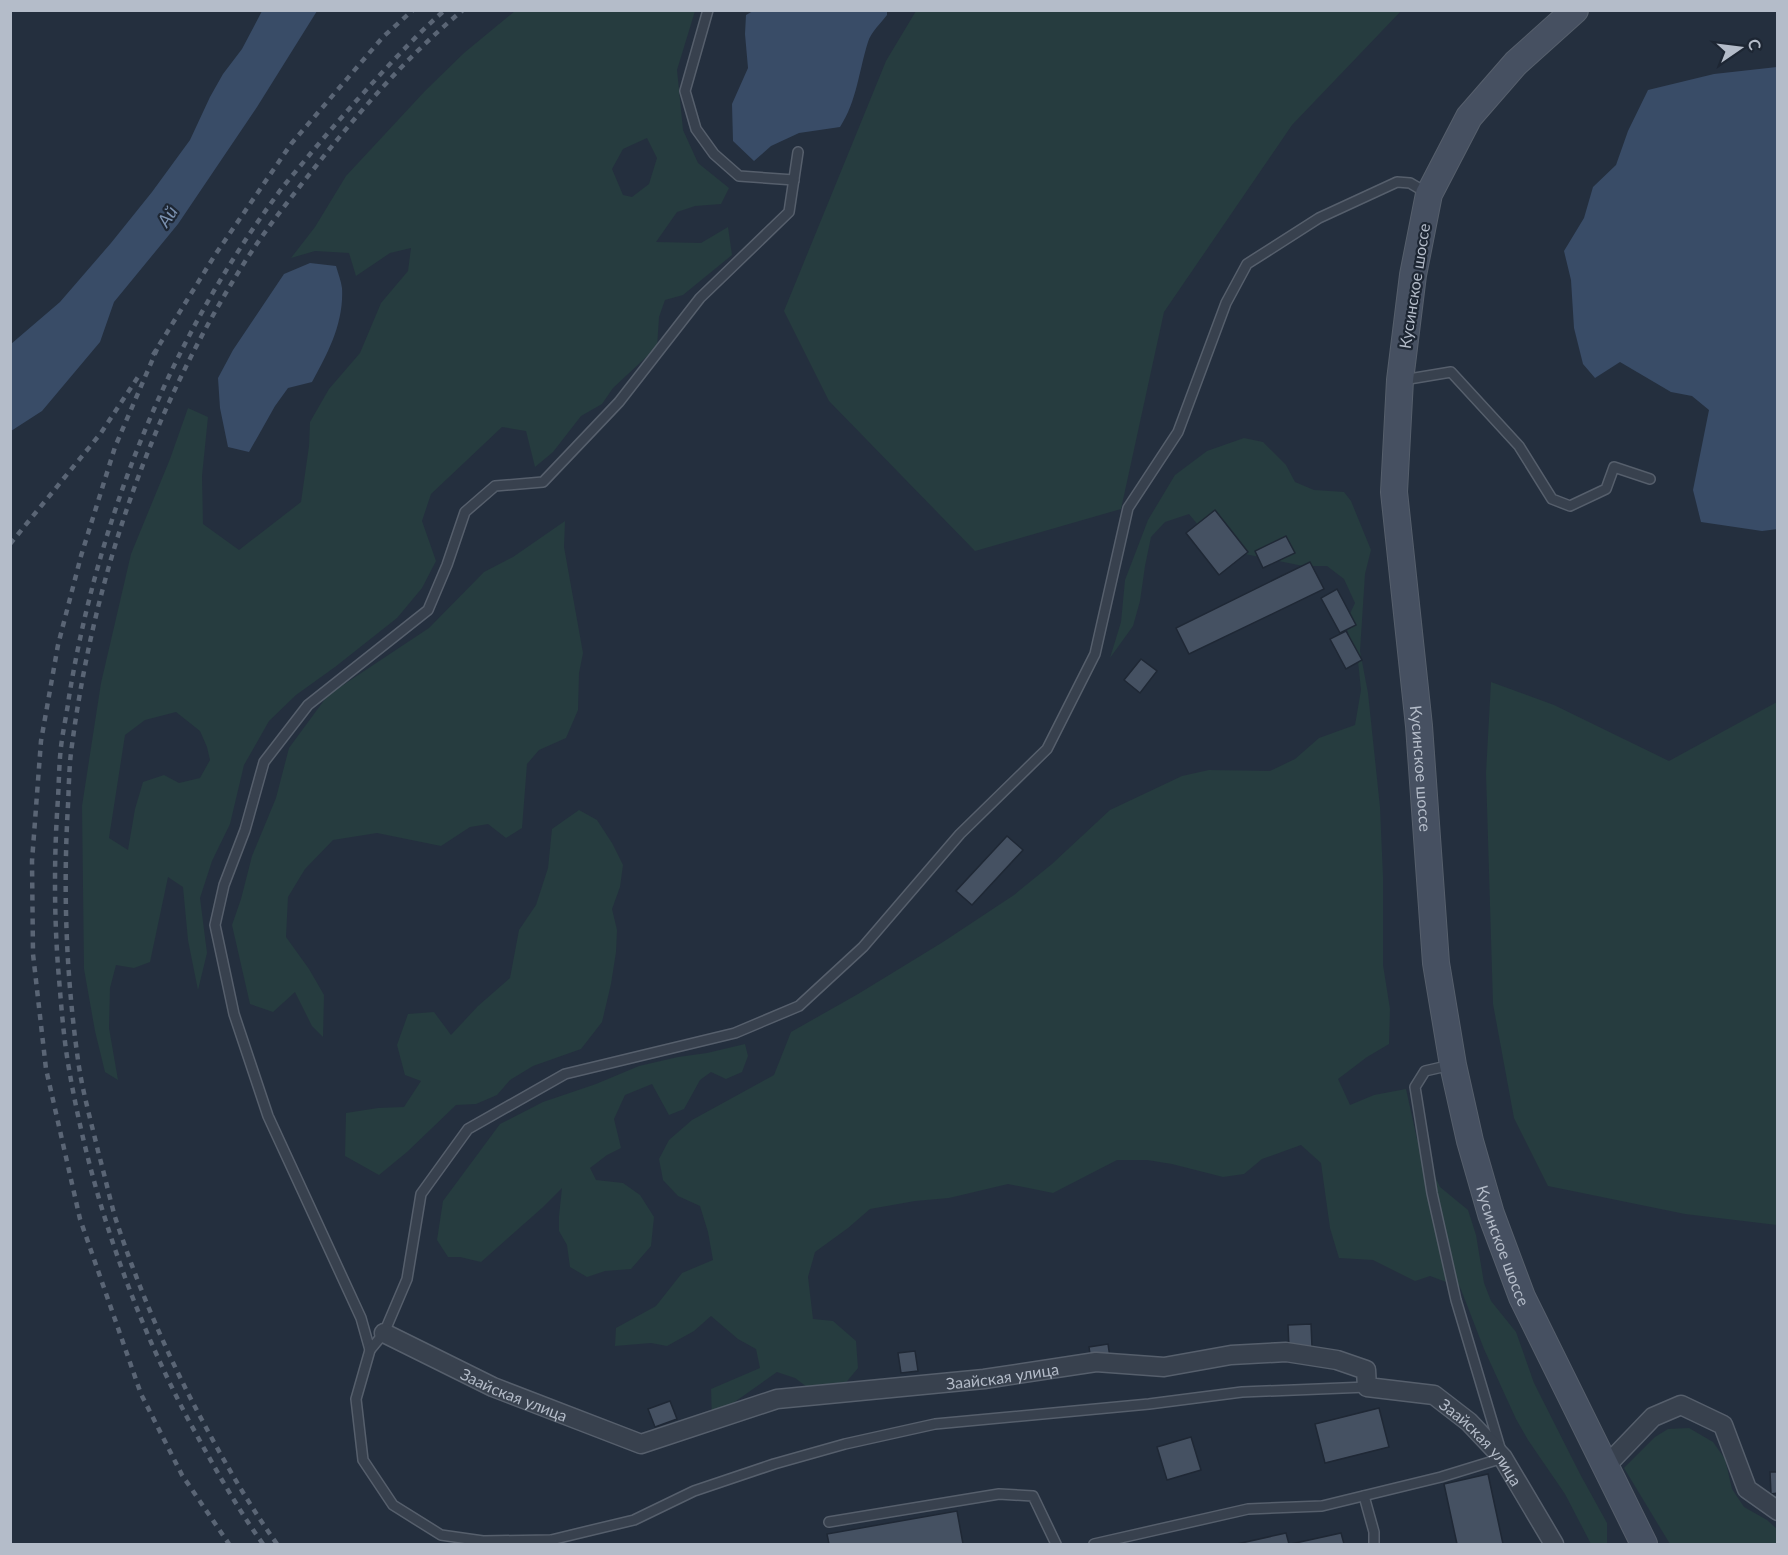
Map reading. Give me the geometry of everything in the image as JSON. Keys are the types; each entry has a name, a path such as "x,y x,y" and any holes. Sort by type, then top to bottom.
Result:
{"main road":[{"name":"Кусинское шоссе","path":"1575,10 1516,63 1469,117 1429,194 1413,275 1400,380 1394,492 1419,726 1436,963 1453,1065 1470,1141 1491,1214 1522,1297 1644,1545"}],"street":[{"name":"Заайская улица","path":"384,1333 493,1387 641,1444 777,1400 984,1379 1096,1362 1164,1367 1231,1355 1286,1352 1337,1360 1366,1370 1367,1387 1434,1395 1469,1422 1503,1458 1554,1545"},
{"path":"1605,1467 1653,1417 1681,1405 1723,1425 1747,1489 1778,1511"}],"lane":[{"path":"708,10 685,91 696,129 714,154 739,176 794,180"},
{"path":"370,1350 361,1318 268,1116 234,1014 215,925 224,885 245,830 264,762 308,705 428,610 447,565 465,512 495,486 543,482 619,402 700,298 789,212 798,152"},
{"path":"1367,1387 1242,1392 1149,1404 935,1424 845,1444 774,1464 694,1491 634,1520 551,1540 483,1541 441,1534 393,1505 363,1460 356,1400 370,1350 384,1333 407,1279 421,1194 468,1129 565,1074 735,1034 799,1006 863,946 960,834 1047,749 1095,654 1128,508 1178,432 1226,303 1247,264 1319,218 1398,182 1410,183 1429,194"},
{"path":"1400,380 1451,372 1519,446 1552,499 1570,506 1605,489 1614,467 1650,479"},
{"path":"1094,1545 1248,1509 1322,1506 1441,1477 1503,1458 1456,1300 1432,1193 1415,1087 1425,1071 1453,1065"},
{"path":"829,1522 999,1494 1033,1496 1056,1545"},
{"path":"1364,1496 1374,1532 1374,1545"}],"green space":[{"path":"515,11 695,11 677,70 683,130 698,163 729,188 721,204 695,206 677,212 656,242 701,243 728,227 732,255 683,295 665,300 659,317 657,347 613,388 602,404 581,416 553,452 535,467 526,431 502,427 431,494 422,521 436,561 422,588 397,618 296,695 269,721 244,765 230,824 212,861 200,898 207,953 198,990 188,940 183,887 168,877 150,962 134,968 116,965 110,988 109,1028 118,1080 105,1072 84,969 82,806 101,683 131,554 188,408 208,417 202,476 203,524 239,550 301,502 310,422 329,389 360,353 381,303 408,271 411,248 390,253 356,276 349,253 315,251 291,258 315,227 346,176 425,91 464,53","holes":["647,138 657,158 649,184 632,197 623,195 612,169 623,149","176,712 200,731 210,760 200,778 179,783 164,775 143,782 135,809 128,850 109,838 125,735 145,720"]},
{"path":"916,11 1401,11 1292,125 1164,312 1121,509 975,551 829,401 784,311 886,61"},
{"path":"1244,438 1263,442 1286,465 1295,482 1314,490 1344,492 1351,501 1371,550 1365,574 1360,651 1368,693 1380,807 1383,965 1390,1009 1389,1044 1338,1079 1350,1105 1374,1095 1406,1089 1417,1139 1440,1187 1468,1210 1476,1235 1484,1283 1491,1301 1516,1332 1534,1383 1607,1523 1607,1544 1591,1544 1565,1494 1528,1440 1484,1349 1460,1287 1430,1276 1415,1281 1373,1260 1339,1258 1330,1228 1321,1163 1301,1145 1262,1159 1244,1174 1223,1177 1172,1164 1147,1160 1117,1160 1053,1193 1008,1184 949,1198 870,1209 815,1252 808,1277 813,1319 833,1321 856,1341 858,1368 834,1397 811,1390 795,1378 777,1372 712,1418 711,1389 760,1368 756,1349 738,1339 711,1316 694,1331 667,1346 651,1343 615,1346 616,1328 656,1306 682,1273 713,1260 700,1206 678,1196 663,1180 659,1159 669,1140 692,1120 774,1075 791,1032 943,942 1014,895 1052,864 1110,810 1182,776 1209,770 1270,771 1295,759 1319,738 1355,725 1361,690 1358,661 1345,624 1355,603 1344,579 1327,566 1303,566 1245,554 1203,531 1189,514 1165,522 1151,537 1140,601 1133,626 1110,658 1121,622 1125,580 1148,520 1175,475 1207,451"},
{"path":"565,521 564,547 583,653 579,673 578,710 566,738 539,750 527,764 522,828 506,838 488,824 470,827 441,846 377,833 333,840 305,869 288,897 286,937 324,995 323,1037 312,1026 295,992 273,1012 250,1004 232,925 252,856 276,798 289,748 328,695 429,628 484,572 513,557"},
{"path":"1491,682 1554,705 1669,761 1777,702 1777,1225 1685,1214 1548,1186 1514,1118 1493,1004 1486,773"},
{"path":"579,810 597,820 623,865 620,887 612,909 617,930 616,952 602,1022 581,1049 533,1066 510,1080 497,1095 476,1104 456,1105 407,1152 379,1175 345,1156 346,1113 404,1107 421,1081 405,1075 397,1045 408,1014 434,1012 451,1035 478,1006 510,978 519,930 536,905 548,868 552,829"},
{"path":"745,1044 748,1056 742,1072 726,1079 711,1072 700,1080 684,1109 669,1115 652,1084 625,1095 614,1119 621,1148 590,1168 596,1180 623,1183 640,1195 654,1217 651,1246 631,1269 605,1271 587,1277 570,1267 567,1245 559,1231 562,1188 481,1262 448,1257 437,1240 443,1201 500,1124 543,1102 639,1066"},
{"path":"1689,1428 1713,1442 1725,1459 1732,1489 1744,1507 1767,1520 1777,1529 1777,1544 1670,1544 1624,1468 1655,1437 1668,1429"}],"water":[{"name":"Ай","path":"262,11 317,11 257,107 178,224 114,302 100,342 42,411 11,431 11,344 60,302 152,192 190,140 210,97 223,74 242,49"},
{"path":"753,11 887,11 887,15 869,38 854,96 840,127 799,133 771,146 754,161 733,141 732,104 748,68 746,15"},
{"path":"1777,67 1778,529 1762,531 1701,522 1693,490 1709,410 1692,396 1671,392 1620,362 1595,378 1583,364 1574,328 1571,280 1564,251 1584,218 1593,187 1616,165 1628,131 1648,90 1714,74"},
{"path":"310,263 336,266 342,285 338,325 329,349 312,382 288,388 249,452 228,447 220,408 218,378 233,350 284,274"}],"building":[{"path":"1215,510 1248,552 1219,575 1186,533"},
{"path":"1286,536 1295,553 1263,568 1255,551"},
{"path":"1310,562 1324,589 1189,654 1176,628"},
{"path":"1337,589 1356,625 1340,633 1321,598"},
{"path":"1346,631 1362,660 1346,669 1330,639"},
{"path":"1141,659 1157,671 1140,693 1124,680"},
{"path":"1007,836 1023,850 972,905 956,891"},
{"path":"1311,1324 1312,1347 1289,1348 1288,1325"},
{"path":"1108,1344 1110,1358 1091,1361 1089,1347"},
{"path":"915,1351 918,1371 901,1373 898,1353"},
{"path":"670,1401 677,1419 655,1427 648,1409"},
{"path":"1379,1408 1389,1447 1325,1463 1315,1424"},
{"path":"1191,1437 1201,1470 1167,1480 1157,1447"},
{"path":"1770,1472 1778,1472 1778,1493 1771,1494"},
{"path":"1488,1474 1503,1544 1457,1544 1444,1484"},
{"path":"957,1511 963,1544 829,1544 827,1534"},
{"path":"1286,1533 1289,1544 1237,1544"},
{"path":"1341,1533 1344,1544 1291,1544"}],"railway":[{"path":"153,355 215,255 291,144 383,37 413,10"},
{"path":"263,1544 215,1468 168,1379 115,1250 88,1160 67,1056 58,967 55,862 61,747 82,631 98,565 143,436 170,374 201,313 236,255 287,181 380,75 445,10"},
{"path":"277,1544 228,1468 177,1371 143,1295 113,1209 82,1083 71,996 66,869 71,753 82,681 96,617 112,555 132,493 182,374 212,316 262,237 329,149 402,66 463,10"},
{"path":"157,349 115,447 81,556 58,645 41,741 32,861 33,954 46,1069 80,1219 141,1394 182,1475 229,1544"},
{"path":"10,544 101,433 138,377"}]}
